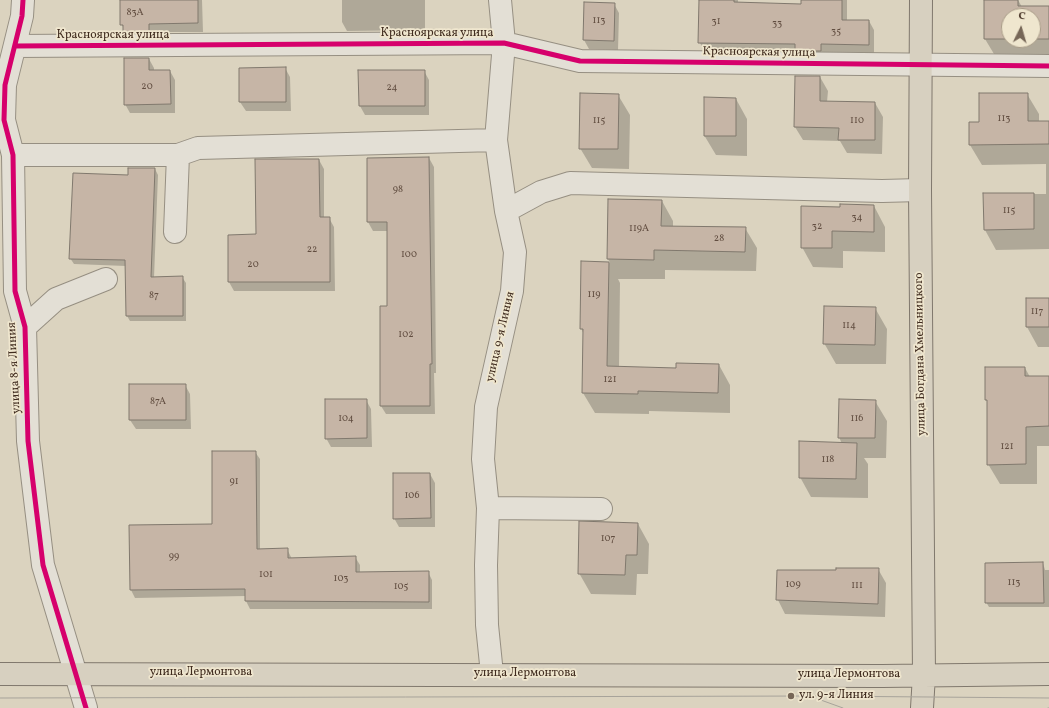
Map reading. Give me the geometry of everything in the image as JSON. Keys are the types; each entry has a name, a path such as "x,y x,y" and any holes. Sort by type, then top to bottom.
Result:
{"main road":[{"name":"улица Богдана Хмельницкого","path":"921,0 919,65 924,675 922,708"},
{"name":"улица Лермонтова","path":"0,674 1049,674"}],"street":[{"name":"улица 8-я Линия","path":"23,0 22,16 5,85 4,120 13,155 8,291 25,327 28,441 43,565 86,708"},
{"name":"улица 9-я Линия","path":"492,674 487,625 486,565 488,508 483,459 486,407 512,291 515,252 506,212 496,140 504,43 500,0"},
{"name":"Красноярская улица","path":"14,46 504,43 580,61 1049,66"},
{"path":"13,155 178,155 198,148 496,140"},
{"path":"175,232 178,155"},
{"path":"506,212 542,192 570,183 882,191 920,190"},
{"path":"25,327 56,299 106,279"},
{"path":"488,508 601,510"}],"building":[{"path":"120,0 198,0 198,23 149,24 149,33 123,33 123,25 120,25"},
{"path":"699,0 734,0 734,2 801,4 801,0 842,0 842,20 869,20 869,45 821,44 821,51 795,51 795,44 698,43"},
{"path":"984,0 1018,0 1018,6 1049,6 1049,39 1041,39 1041,8 1001,8 1001,39 984,39"},
{"path":"584,2 615,3 614,41 583,40"},
{"path":"124,58 149,58 149,70 170,70 171,104 124,105"},
{"path":"286,67 286,102 239,102 239,68"},
{"path":"358,70 425,70 425,106 359,106"},
{"path":"795,76 820,76 820,101 875,102 875,140 838,140 839,128 794,127"},
{"path":"580,93 619,94 618,149 579,149"},
{"path":"979,93 1028,93 1028,121 1049,121 1049,144 969,145 969,122 979,122"},
{"path":"704,97 736,98 736,136 704,136"},
{"path":"429,157 432,364 430,364 430,406 380,406 380,306 387,306 387,222 367,222 367,158"},
{"path":"255,159 319,159 320,217 330,217 330,282 228,282 228,235 256,234"},
{"path":"128,168 155,168 151,277 183,276 183,316 126,316 125,260 69,259 73,173 128,175"},
{"path":"983,193 1034,193 1034,229 984,230"},
{"path":"608,199 662,200 661,226 746,227 745,252 654,250 654,260 607,259"},
{"path":"840,204 874,205 874,232 832,231 832,248 801,248 801,206 840,207"},
{"path":"581,261 609,262 607,366 676,368 676,363 719,364 718,393 638,391 638,394 582,393 583,329 580,329"},
{"path":"1026,298 1049,298 1049,327 1026,327"},
{"path":"824,306 876,307 875,345 823,344"},
{"path":"985,367 1025,367 1025,376 1049,376 1049,426 1026,427 1026,464 987,465 987,400 985,400"},
{"path":"129,384 186,384 186,420 129,420"},
{"path":"325,399 367,399 367,438 325,439"},
{"path":"839,399 876,400 875,438 838,438"},
{"path":"799,441 857,443 856,479 799,478"},
{"path":"212,451 256,451 257,549 288,548 288,558 356,556 356,572 429,571 429,602 245,601 245,589 130,590 129,525 212,524"},
{"path":"393,473 430,473 431,518 393,519"},
{"path":"579,521 638,523 637,555 626,555 625,575 578,574"},
{"path":"1043,562 1044,603 985,603 985,563"},
{"path":"836,568 879,568 878,604 776,600 777,570 836,570"}],"tram line":[{"path":"0,698 811,696 1049,698"},
{"path":"818,699 843,708"}],"cycle path":[{"path":"23,0 22,16 5,85 4,120 13,155 15,291 25,327 28,441 43,565 86,708"},
{"path":"15,46 504,43 580,61 1049,66"}],"place":[{"name":"ул. 9-я Линия","path":"791,696"}]}
